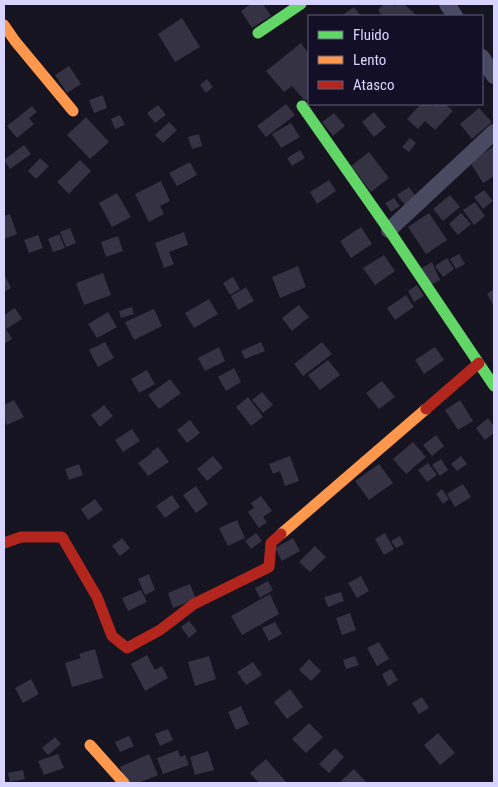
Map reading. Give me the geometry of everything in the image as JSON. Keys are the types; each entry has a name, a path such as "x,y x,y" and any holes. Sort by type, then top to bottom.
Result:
{"street":[{"path":"258,33 301,4"},
{"path":"447,4 455,15"},
{"path":"4,25 73,111"},
{"path":"483,59 494,76"},
{"path":"302,106 389,230 494,386"},
{"path":"389,230 494,132"},
{"path":"4,543 21,537 62,537 98,598 112,636 127,648 160,630 194,604 269,566 271,543 479,363"},
{"path":"90,746 124,783"}],"building":[{"path":"251,4 263,4 271,16 252,28 241,11"},
{"path":"384,4 395,6 397,4 404,4 416,15 381,15 378,10"},
{"path":"354,7 360,15 342,15"},
{"path":"182,18 200,47 175,62 158,34"},
{"path":"301,43 308,53 308,98 305,101 292,86 284,92 266,71"},
{"path":"69,66 81,84 67,93 55,75"},
{"path":"207,79 213,87 206,93 200,85"},
{"path":"103,95 107,108 94,113 89,100"},
{"path":"286,104 295,115 266,137 257,126"},
{"path":"158,105 166,115 155,123 147,113"},
{"path":"420,105 446,105 453,111 435,130 425,121 418,129 407,119"},
{"path":"32,106 37,112 29,118 34,124 17,138 7,126"},
{"path":"479,108 492,122 472,139 460,124"},
{"path":"374,112 386,127 374,137 362,122"},
{"path":"334,113 345,126 333,136 322,122"},
{"path":"120,115 125,125 115,129 111,119"},
{"path":"86,117 109,142 90,159 67,135"},
{"path":"169,122 177,130 163,143 155,135"},
{"path":"291,123 300,137 281,148 272,134"},
{"path":"199,134 202,146 192,149 188,137"},
{"path":"410,138 416,143 409,152 402,147"},
{"path":"24,145 31,154 10,169 4,160"},
{"path":"494,146 494,176 483,183 470,162"},
{"path":"300,150 305,158 292,166 287,158"},
{"path":"369,152 389,178 371,192 351,166"},
{"path":"40,158 49,166 36,179 28,171"},
{"path":"80,160 91,171 69,194 57,182"},
{"path":"190,162 197,175 177,186 169,173"},
{"path":"329,180 336,191 317,204 310,192"},
{"path":"161,181 170,201 160,206 164,214 149,222 135,194"},
{"path":"409,187 416,197 405,205 397,195"},
{"path":"484,190 493,201 483,209 474,197"},
{"path":"117,193 131,217 112,227 99,203"},
{"path":"450,195 460,207 443,221 433,209"},
{"path":"394,198 400,206 391,212 385,203"},
{"path":"475,202 485,216 474,225 463,210"},
{"path":"429,213 447,240 426,254 408,227"},
{"path":"461,213 471,224 458,235 449,224"},
{"path":"10,214 17,234 4,239 4,216"},
{"path":"361,227 372,244 351,258 340,241"},
{"path":"70,228 76,243 66,247 60,232"},
{"path":"184,232 188,245 169,252 174,264 164,268 155,243"},
{"path":"59,234 65,248 53,252 48,239"},
{"path":"38,235 43,248 29,253 24,240"},
{"path":"118,236 123,251 106,257 101,242"},
{"path":"459,254 465,264 456,269 450,259"},
{"path":"384,255 395,271 375,285 363,268"},
{"path":"447,258 454,269 443,277 435,266"},
{"path":"432,262 440,280 429,286 420,269"},
{"path":"298,266 306,287 280,298 272,277"},
{"path":"4,273 11,288 4,292"},
{"path":"103,273 111,295 84,305 76,283"},
{"path":"233,277 240,289 230,295 223,283"},
{"path":"417,285 424,296 414,302 408,291"},
{"path":"246,287 254,301 238,310 231,296"},
{"path":"494,289 494,306 487,294"},
{"path":"406,295 414,307 395,320 387,308"},
{"path":"209,299 218,314 194,328 185,313"},
{"path":"299,305 309,317 292,331 282,318"},
{"path":"132,307 134,314 121,318 119,311"},
{"path":"15,308 22,319 6,329 12,339 4,344 4,315"},
{"path":"154,309 162,326 134,340 125,322"},
{"path":"108,312 117,327 97,338 88,324"},
{"path":"105,342 114,358 98,367 89,350"},
{"path":"261,342 265,351 245,359 241,351"},
{"path":"322,342 332,354 303,376 294,364"},
{"path":"219,347 225,361 205,371 198,358"},
{"path":"435,347 444,360 424,374 415,360"},
{"path":"328,360 340,375 320,390 308,375"},
{"path":"234,368 241,382 226,391 218,377"},
{"path":"147,370 155,384 139,393 131,379"},
{"path":"170,379 181,393 159,409 148,395"},
{"path":"382,381 395,397 379,409 366,393"},
{"path":"262,392 273,405 263,413 252,400"},
{"path":"248,397 263,417 251,426 236,407"},
{"path":"14,400 24,417 7,425 4,418 4,405"},
{"path":"460,400 473,421 458,430 445,410"},
{"path":"104,405 113,416 100,427 91,415"},
{"path":"488,418 494,426 494,433 485,440 476,428"},
{"path":"190,420 200,433 187,443 177,430"},
{"path":"132,429 140,441 123,452 115,440"},
{"path":"436,435 444,446 432,456 423,445"},
{"path":"413,442 426,457 406,474 393,459"},
{"path":"158,447 169,462 148,476 138,463"},
{"path":"213,456 223,468 207,481 197,469"},
{"path":"290,456 299,481 285,486 280,471 273,474 269,464"},
{"path":"461,456 467,464 457,471 451,464"},
{"path":"441,459 448,470 440,476 432,465"},
{"path":"428,463 437,475 427,482 418,470"},
{"path":"79,464 83,475 69,480 65,469"},
{"path":"379,464 393,483 369,500 355,481"},
{"path":"463,484 471,497 455,507 447,494"},
{"path":"196,486 208,504 196,513 183,495"},
{"path":"442,489 449,499 443,504 436,494"},
{"path":"172,495 180,507 165,518 156,506"},
{"path":"261,496 272,511 263,517 267,522 259,528 248,512 254,508 251,503"},
{"path":"95,499 103,510 88,520 81,509"},
{"path":"237,520 245,538 228,546 219,528"},
{"path":"256,533 262,541 251,549 245,541"},
{"path":"385,533 394,549 384,555 375,539"},
{"path":"400,536 404,544 396,548 391,541"},
{"path":"122,538 130,548 120,556 112,546"},
{"path":"293,538 300,551 282,561 275,548"},
{"path":"315,546 326,557 310,572 299,562"},
{"path":"149,574 155,590 145,595 138,579"},
{"path":"361,576 369,591 357,598 348,583"},
{"path":"268,581 273,590 260,598 255,588"},
{"path":"190,584 196,599 173,608 168,593"},
{"path":"141,590 147,602 128,611 122,598"},
{"path":"341,592 344,601 328,607 324,597"},
{"path":"270,594 279,614 242,635 231,616"},
{"path":"350,613 356,630 342,635 336,618"},
{"path":"189,621 197,631 189,638 181,627"},
{"path":"275,622 282,634 269,641 262,628"},
{"path":"379,642 389,659 377,666 367,648"},
{"path":"95,649 103,678 72,687 65,663 81,658 79,654"},
{"path":"147,655 155,670 162,666 168,678 145,691 131,664"},
{"path":"209,656 216,679 195,686 188,662"},
{"path":"355,656 359,665 346,669 343,660"},
{"path":"309,659 321,671 311,681 299,670"},
{"path":"253,662 262,675 246,685 237,672"},
{"path":"391,669 398,680 388,686 382,674"},
{"path":"31,679 39,694 23,703 15,688"},
{"path":"290,689 303,707 287,719 274,702"},
{"path":"422,697 429,708 419,714 412,703"},
{"path":"241,706 249,724 236,730 228,712"},
{"path":"309,723 323,737 306,753 292,739"},
{"path":"168,729 173,740 160,746 155,734"},
{"path":"438,733 455,753 440,765 424,745"},
{"path":"129,736 134,746 120,752 115,742"},
{"path":"55,737 61,744 48,755 42,748"},
{"path":"335,748 344,757 329,773 319,764"},
{"path":"178,750 180,757 185,755 189,765 163,774 157,758"},
{"path":"208,751 214,770 195,775 190,757"},
{"path":"58,754 64,768 44,775 38,761"},
{"path":"149,754 158,775 138,783 127,783 120,767"},
{"path":"266,759 287,783 259,783 250,773"},
{"path":"354,769 367,783 339,783"},
{"path":"23,770 25,779 10,782 8,773"}],"traffic: fast":[{"path":"258,33 301,4"},
{"path":"302,106 389,230 494,386"}],"traffic: slow":[{"path":"4,25 73,111"},
{"path":"281,534 426,409"},
{"path":"90,745 124,783"}],"traffic: jam":[{"path":"426,409 479,363"},
{"path":"4,543 21,537 62,537 97,597 112,636 127,648 160,630 194,604 269,567 271,543 281,534"}]}
